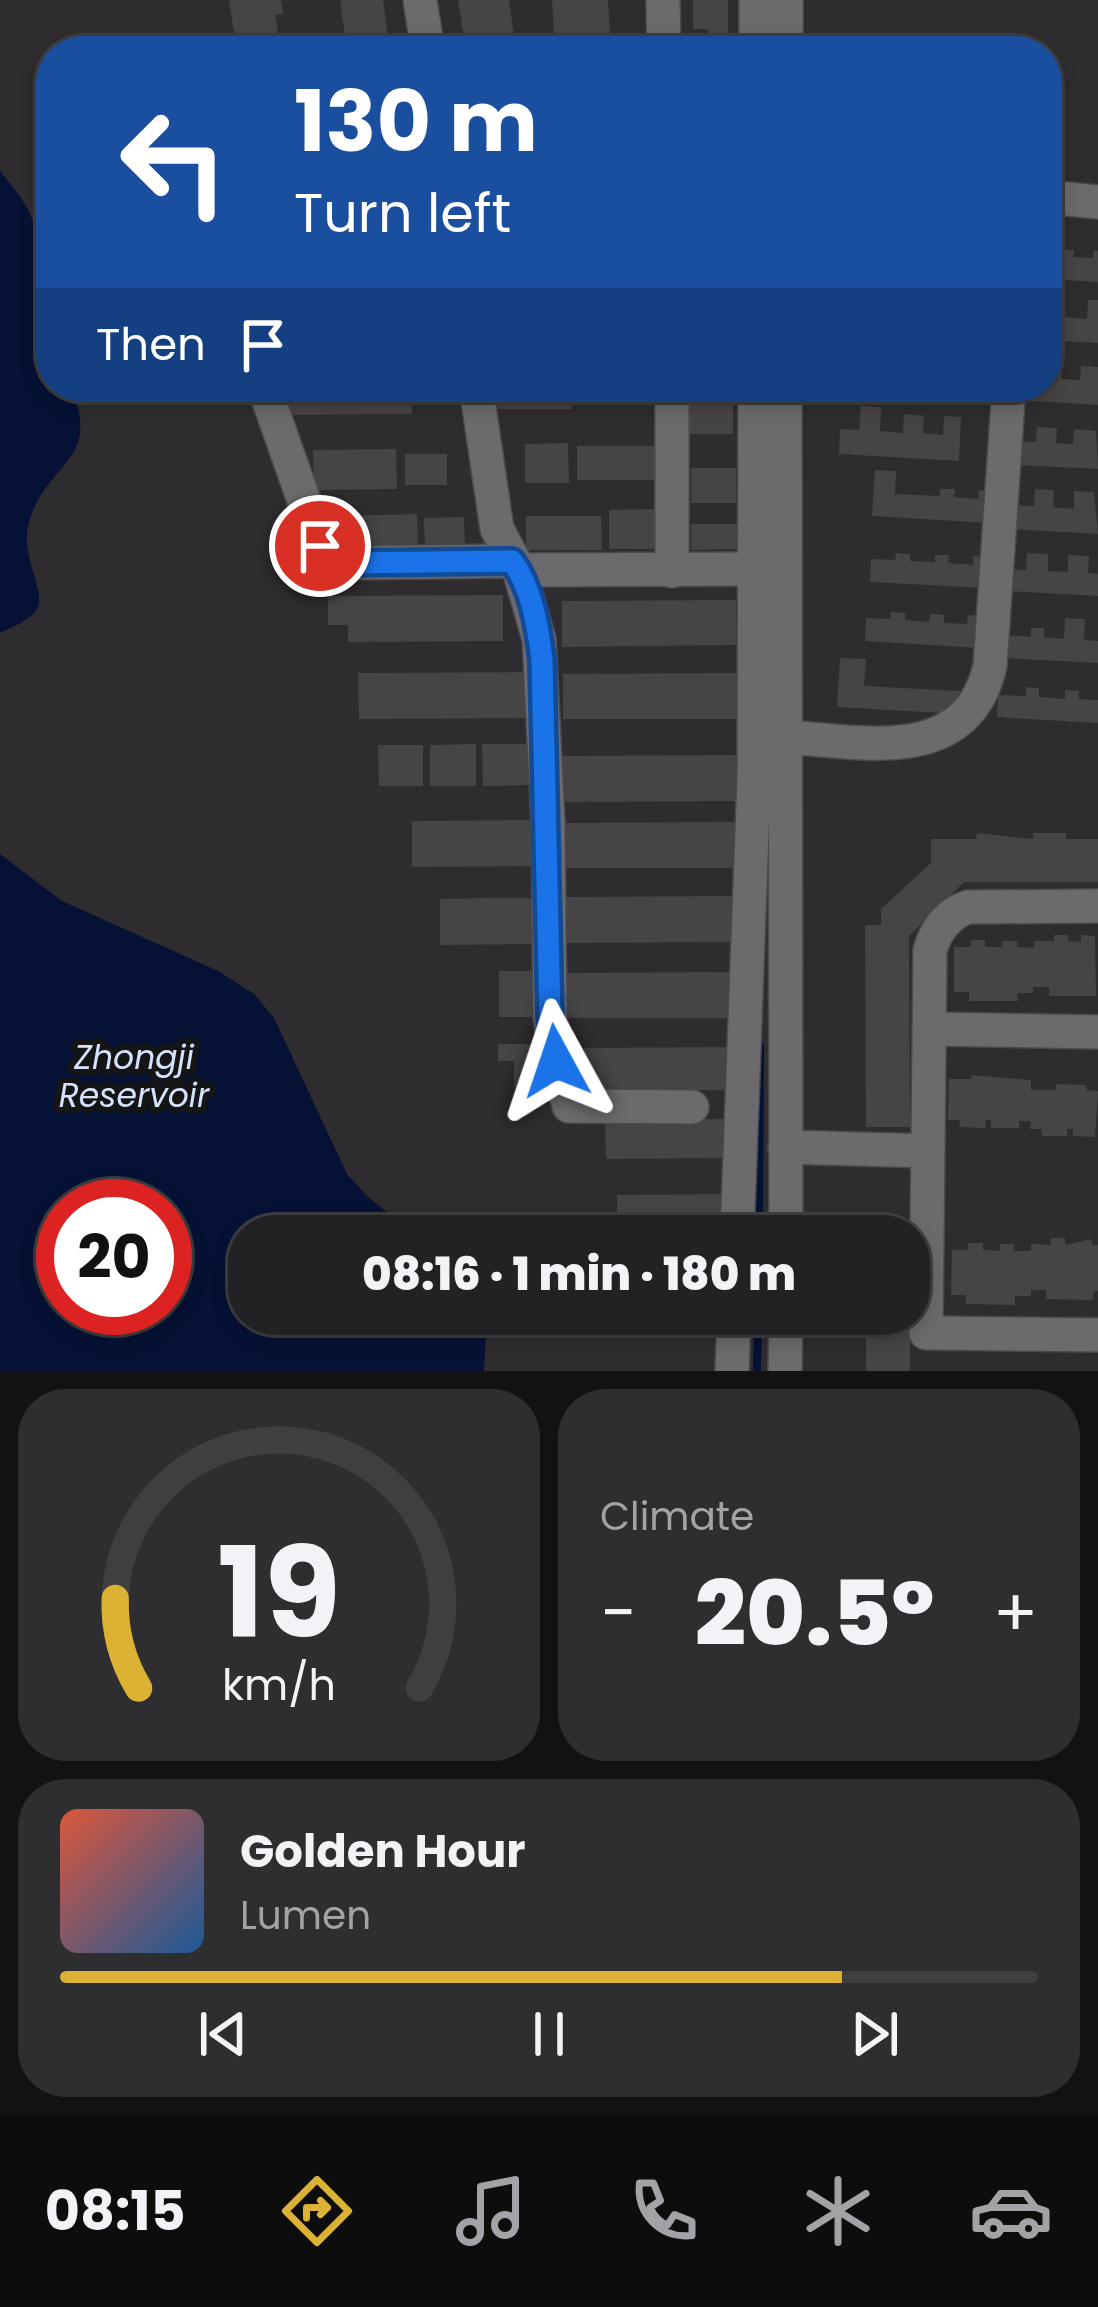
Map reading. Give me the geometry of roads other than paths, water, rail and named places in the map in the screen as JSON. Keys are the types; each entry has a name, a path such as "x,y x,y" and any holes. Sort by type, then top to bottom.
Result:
{"street":[{"path":"420,0 426,36"},
{"path":"663,0 664,36"},
{"path":"1062,198 1098,202"},
{"path":"270,402 320,546 346,563 754,569"},
{"path":"478,402 494,516 536,618 542,660 550,1017 562,1084 569,1106 692,1107"},
{"path":"672,402 672,571"},
{"path":"755,402 754,569 769,776 785,1215"},
{"path":"738,1215 769,776 783,737 784,402"},
{"path":"783,737 909,743 933,739 976,702 989,666 1008,402"},
{"path":"1098,906 968,907 951,915 938,930 930,950 926,1333 1098,1335"},
{"path":"929,1030 1098,1032"},
{"path":"785,1147 928,1151"},
{"path":"732,1371 733,1335"},
{"path":"785,1371 786,1335"}],"water":[{"path":"0,171 36,229 36,402 76,402 80,432 76,448 46,487 28,526 38,607 27,619 0,633"},
{"name":"Zhongji Reservoir","path":"0,854 62,901 218,971 254,994 274,1018 347,1174 390,1215 228,1215 228,1335 486,1335 484,1371 0,1371"}],"waterway":[{"path":"759,1215 760,1046"},
{"path":"757,1371 758,1335"}]}
